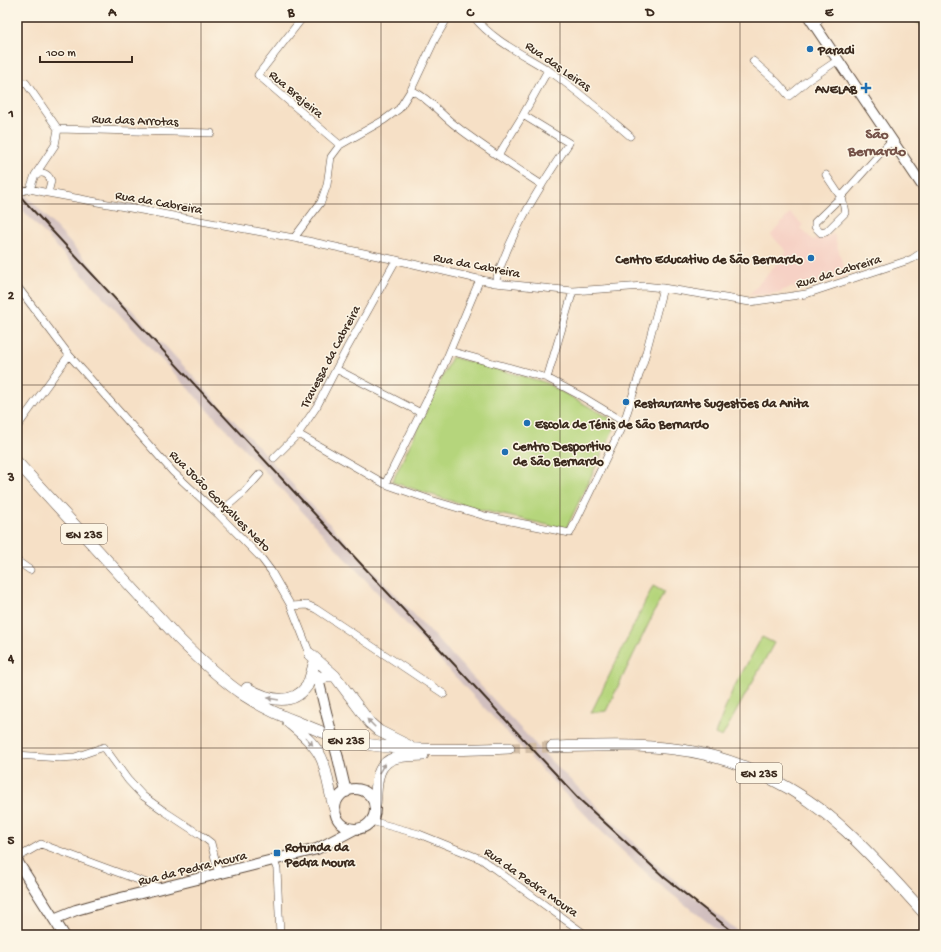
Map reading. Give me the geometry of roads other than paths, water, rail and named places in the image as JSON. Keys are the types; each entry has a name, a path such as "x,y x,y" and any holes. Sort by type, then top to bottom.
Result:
{"main road":[{"name":"EN 235","path":"17,462 159,617 206,665 225,682 246,697 280,715 320,731 354,742 385,747 416,749 458,750 509,748"},
{"path":"206,665 259,695 275,700 287,699 298,694 307,685 312,659 335,676 370,723 379,731 416,749"},
{"path":"307,685 319,684 325,676 335,676"},
{"path":"280,715 315,748 322,761 335,810"},
{"name":"EN 235","path":"552,747 628,746 675,749 721,759 769,777 806,799 846,831 886,870 924,913"},
{"path":"375,806 379,771 382,765 396,757 458,750"}],"street":[{"name":"Rua Brejeira","path":"303,17 258,75 340,145"},
{"path":"294,238 321,202 327,185 332,157 340,145 384,120 399,109 411,90 435,39 448,17"},
{"name":"Rua das Leiras","path":"474,17 493,36 548,70 578,91 630,136"},
{"path":"822,17 811,19 891,141 924,188"},
{"path":"753,61 777,82 789,96 838,60"},
{"path":"498,156 548,70"},
{"path":"17,82 26,83 58,129 55,145 35,175"},
{"path":"411,90 421,94 455,126 542,184"},
{"path":"495,283 501,263 528,206 569,143 523,115"},
{"name":"Rua das Arrotas","path":"58,129 211,133"},
{"path":"826,175 838,193 842,196 846,213 826,232 821,233 815,227 815,222 842,196 891,141"},
{"path":"46,159 46,174 51,181 48,193"},
{"path":"35,175 39,173 46,174"},
{"name":"Rua da Cabreira","path":"35,175 27,190 294,238 495,283 573,291 644,286 750,302 806,294 912,259 924,251"},
{"name":"Travessa da Cabreira","path":"274,458 298,434 317,406 396,260"},
{"path":"385,484 450,351 480,279"},
{"name":"Rua João Gonçalves Neto","path":"17,286 69,355 173,472 262,558 271,571 290,606 312,659 346,792"},
{"path":"298,434 385,484 430,500 485,516 570,534 624,422 644,360 663,288"},
{"path":"547,378 573,291"},
{"path":"450,351 547,378 581,396 624,422"},
{"path":"17,427 69,355"},
{"path":"336,369 421,413"},
{"path":"218,514 245,491 260,474"},
{"path":"17,561 30,570"},
{"path":"290,606 307,605 316,609 444,694"},
{"path":"17,755 60,758 75,757 104,747 128,780 143,796 211,843 218,874"},
{"path":"352,790 364,792 369,795 375,806 374,816 371,821 361,828 355,829 345,826 337,817 335,810 338,800 346,792 352,790"},
{"name":"Rua da Pedra Moura","path":"371,821 419,834 481,859 586,935"},
{"path":"336,840 340,828 340,822"},
{"name":"Rua da Pedra Moura","path":"54,919 76,910 317,849 355,829"},
{"path":"17,858 41,844 160,888"},
{"path":"274,860 277,869 280,935"},
{"path":"17,862 64,935"}],"tunnel":[{"path":"17,195 23,191"},
{"path":"509,748 552,747"}],"railway":[{"path":"17,193 578,798 665,878 737,935"}],"place":[{"name":"Paradi","path":"810,49"},
{"name":"AVELAB","path":"866,88"},
{"name":"Centro Educativo de São Bernardo","path":"811,258"},
{"name":"Restaurante Sugestões da Anita","path":"626,402"},
{"name":"Escola de Ténis de São Bernardo","path":"527,423"},
{"name":"Centro Desportivo de São Bernardo","path":"505,452"},
{"name":"Rotunda da Pedra Moura","path":"277,853"}],"district":[{"name":"São Bernardo","path":"877,142"}]}
